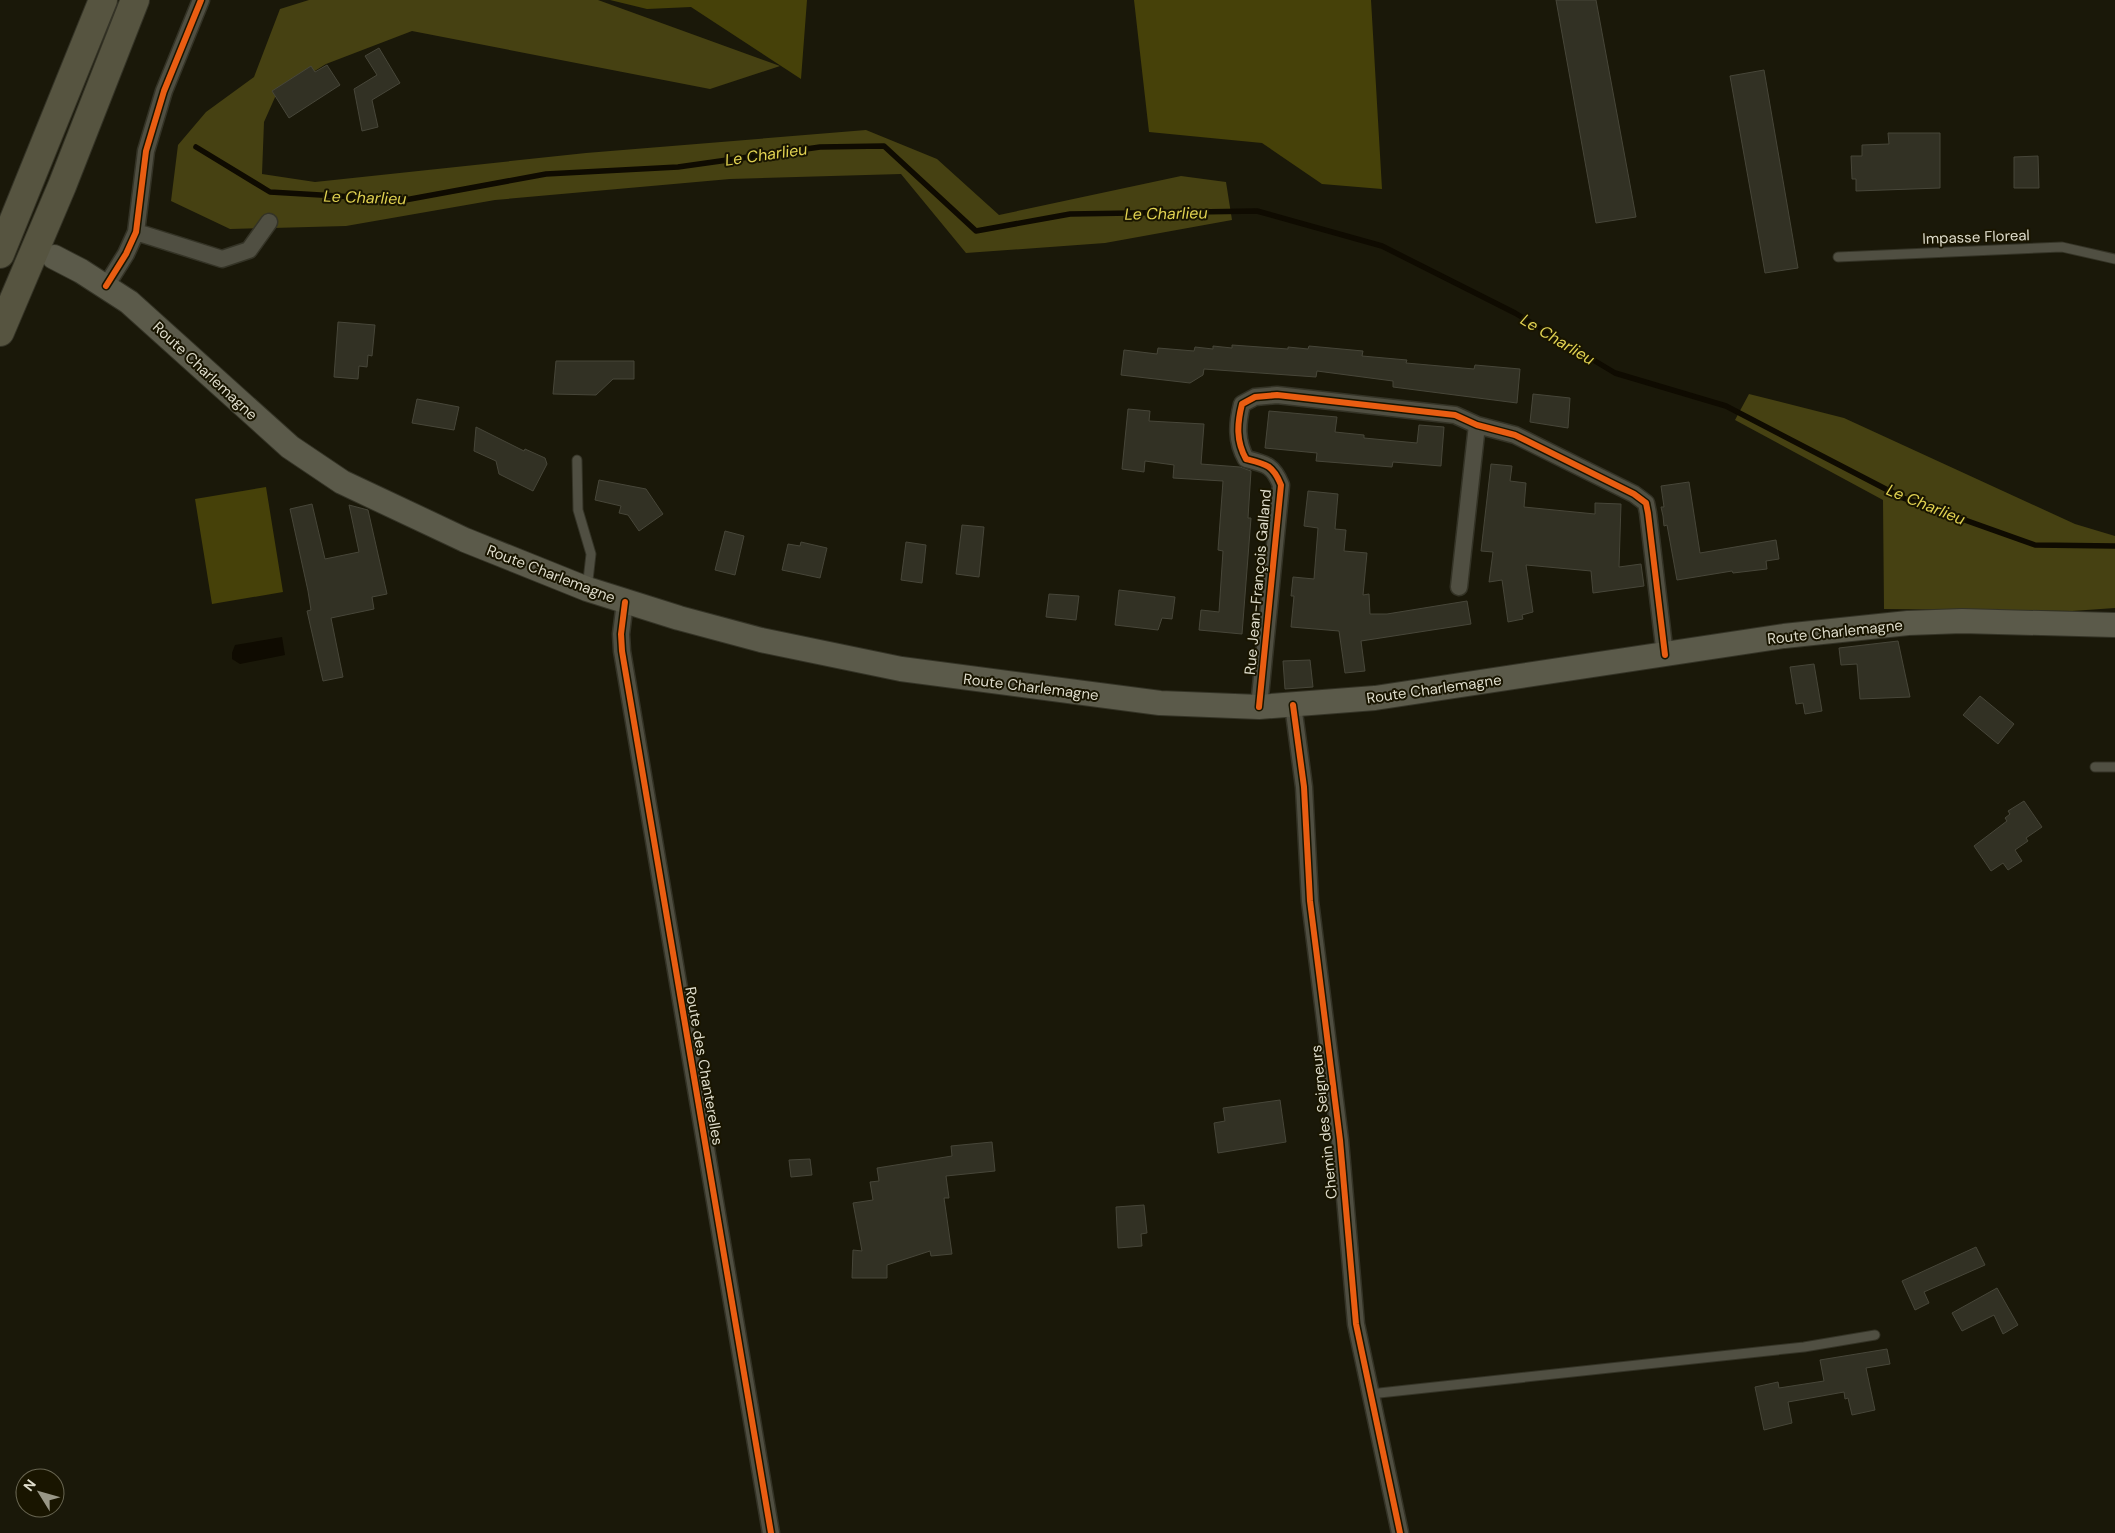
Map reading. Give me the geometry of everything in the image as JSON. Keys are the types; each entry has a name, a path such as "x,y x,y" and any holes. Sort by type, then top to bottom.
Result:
{"highway":[{"path":"0,254 103,0"},
{"path":"0,332 137,0"}],"main road":[{"name":"Route Charlemagne","path":"54,257 106,286 155,323 267,428 318,468 415,518 588,589 625,602 719,630 901,669 1135,700 1259,707 1375,698 1784,636 1908,624 1962,621 2115,625"}],"street":[{"path":"106,286 126,254 136,232 149,142 164,91 201,0"},
{"path":"136,232 222,259 248,250 269,222"},
{"name":"Rue Jean-François Galland","path":"1259,707 1281,486 1275,471 1263,463 1246,459 1238,446 1238,418 1242,404 1255,397 1276,395 1455,415 1477,425 1515,435 1634,494 1646,503 1665,655"},
{"path":"1459,587 1477,425"},
{"name":"Route des Chanterelles","path":"625,602 621,634 624,669 772,1533"},
{"name":"Chemin des Seigneurs","path":"1293,705 1304,787 1310,901 1340,1140 1356,1324 1400,1533"}],"lane":[{"name":"Impasse Floreal","path":"1838,257 2062,248 2115,259"},
{"path":"577,460 578,510 591,554 588,589"},
{"path":"2095,767 2115,767"},
{"path":"1370,1394 1804,1347 1875,1335"}],"shaded area":[{"path":"309,0 598,0 780,66 710,89 412,31 326,64 276,95 264,122 262,174 315,182 586,153 866,130 937,159 999,215 1181,176 1226,182 1232,220 1105,243 966,253 901,174 730,179 495,200 346,226 230,229 171,201 178,145 206,112 254,77 280,9"},
{"path":"610,0 807,0 801,79 691,7 647,9"},
{"path":"1134,0 1371,0 1382,189 1322,184 1262,143 1149,132"},
{"path":"1749,394 1844,418 2075,524 2115,536 2115,608 2072,611 1884,609 1883,500 1735,420"},
{"path":"266,487 283,592 212,604 195,499"},
{"path":"282,637 285,655 240,664 232,659 235,645"}],"building":[{"path":"1556,0 1596,0 1636,217 1596,223"},
{"path":"379,48 400,83 372,100 378,127 362,131 354,89 377,75 365,56"},
{"path":"327,65 340,85 289,118 272,91 311,66 315,72"},
{"path":"1764,70 1798,268 1765,273 1730,76"},
{"path":"1888,133 1940,133 1940,188 1856,191 1856,179 1852,179 1851,156 1862,156 1862,145 1889,144"},
{"path":"2038,156 2039,188 2014,188 2014,157"},
{"path":"338,322 375,325 372,356 368,355 367,367 359,366 358,379 334,377"},
{"path":"1232,345 1288,349 1288,347 1308,349 1309,346 1363,351 1362,356 1407,360 1406,363 1474,369 1475,365 1520,369 1517,403 1393,387 1393,381 1317,371 1316,377 1204,369 1203,375 1190,383 1121,375 1124,350 1157,354 1158,348 1194,351 1195,347 1213,349 1213,346 1232,348"},
{"path":"556,361 634,361 634,379 613,379 596,395 553,394"},
{"path":"1533,394 1570,398 1568,428 1530,422"},
{"path":"417,399 459,407 454,430 412,423"},
{"path":"1128,409 1150,411 1149,421 1204,424 1201,464 1240,467 1251,471 1248,518 1251,518 1242,634 1199,630 1201,610 1219,612 1223,551 1218,550 1223,481 1173,478 1174,465 1145,461 1144,472 1122,469"},
{"path":"1269,411 1337,417 1335,432 1364,435 1364,438 1417,443 1419,425 1444,427 1441,466 1393,462 1392,467 1316,461 1317,453 1265,448"},
{"path":"476,427 524,451 525,449 545,458 547,464 533,491 499,474 496,461 474,451"},
{"path":"1491,464 1512,466 1510,481 1526,483 1524,507 1595,514 1595,503 1621,504 1619,567 1641,564 1644,586 1593,593 1591,571 1526,565 1533,612 1522,615 1523,619 1508,622 1502,580 1489,582 1493,552 1481,551"},
{"path":"599,480 646,489 663,514 639,531 628,515 619,513 621,506 595,500"},
{"path":"1689,482 1700,553 1776,540 1779,559 1766,561 1767,569 1733,573 1732,571 1677,580 1667,525 1664,526 1661,507 1664,507 1661,486"},
{"path":"1308,491 1338,494 1335,529 1346,530 1344,551 1367,553 1363,595 1369,594 1370,614 1387,614 1467,601 1471,624 1361,641 1365,671 1345,673 1339,631 1291,627 1294,596 1291,596 1293,577 1314,579 1318,528 1304,526"},
{"path":"312,504 325,559 359,552 349,505 368,510 387,594 372,597 374,609 331,618 343,677 323,681 307,611 311,610 308,591 290,509"},
{"path":"962,525 984,527 979,577 956,574"},
{"path":"725,531 744,536 735,575 715,570"},
{"path":"801,542 827,548 820,578 782,570 788,544 800,546"},
{"path":"906,542 926,545 922,583 901,580"},
{"path":"1119,590 1175,597 1172,619 1162,618 1158,630 1115,625"},
{"path":"1049,594 1079,596 1076,620 1046,617"},
{"path":"1898,641 1910,697 1860,699 1857,664 1841,665 1839,648"},
{"path":"1310,660 1313,687 1285,689 1283,661"},
{"path":"1814,664 1822,711 1805,714 1803,703 1796,704 1790,667"},
{"path":"1980,696 2014,724 1998,744 1963,715"},
{"path":"2024,801 2042,827 2026,838 2028,841 2015,850 2022,861 2008,870 2003,863 1991,871 1974,846 2007,821 2005,818 2010,814 2008,811"},
{"path":"1280,1100 1286,1142 1218,1153 1214,1123 1225,1121 1223,1108"},
{"path":"992,1142 995,1171 946,1176 949,1198 944,1198 952,1254 931,1256 930,1251 887,1265 887,1278 852,1278 853,1250 862,1251 853,1203 873,1200 870,1182 879,1181 877,1168 952,1156 951,1146"},
{"path":"810,1159 812,1175 791,1177 789,1160"},
{"path":"1144,1205 1147,1233 1141,1234 1142,1246 1118,1248 1116,1207"},
{"path":"1976,1247 1985,1265 1924,1292 1929,1303 1915,1310 1902,1281"},
{"path":"1997,1288 2018,1325 2003,1334 1994,1315 1962,1331 1952,1313"},
{"path":"1887,1349 1890,1364 1866,1368 1875,1410 1852,1415 1848,1398 1845,1399 1844,1392 1788,1402 1792,1423 1764,1430 1755,1387 1778,1382 1779,1388 1824,1381 1820,1360"}],"waterway":[{"name":"Le Charlieu","path":"196,147 270,192 405,200 546,174 678,167 820,147 884,146 976,231 1070,214 1257,211 1382,246 1515,313 1615,373 1726,406 1903,498 2035,545 2115,546"}],"cycle path":[{"path":"106,286 126,254 136,232 146,151 164,91 201,0"},
{"path":"1259,707 1281,485 1272,469 1259,462 1246,459 1240,446 1238,425 1242,404 1255,397 1277,395 1455,415 1477,425 1515,435 1634,494 1646,503 1648,513 1665,655"},
{"path":"625,602 621,634 622,651 771,1533"},
{"path":"1293,705 1304,787 1310,901 1340,1140 1356,1324 1400,1533"}]}
